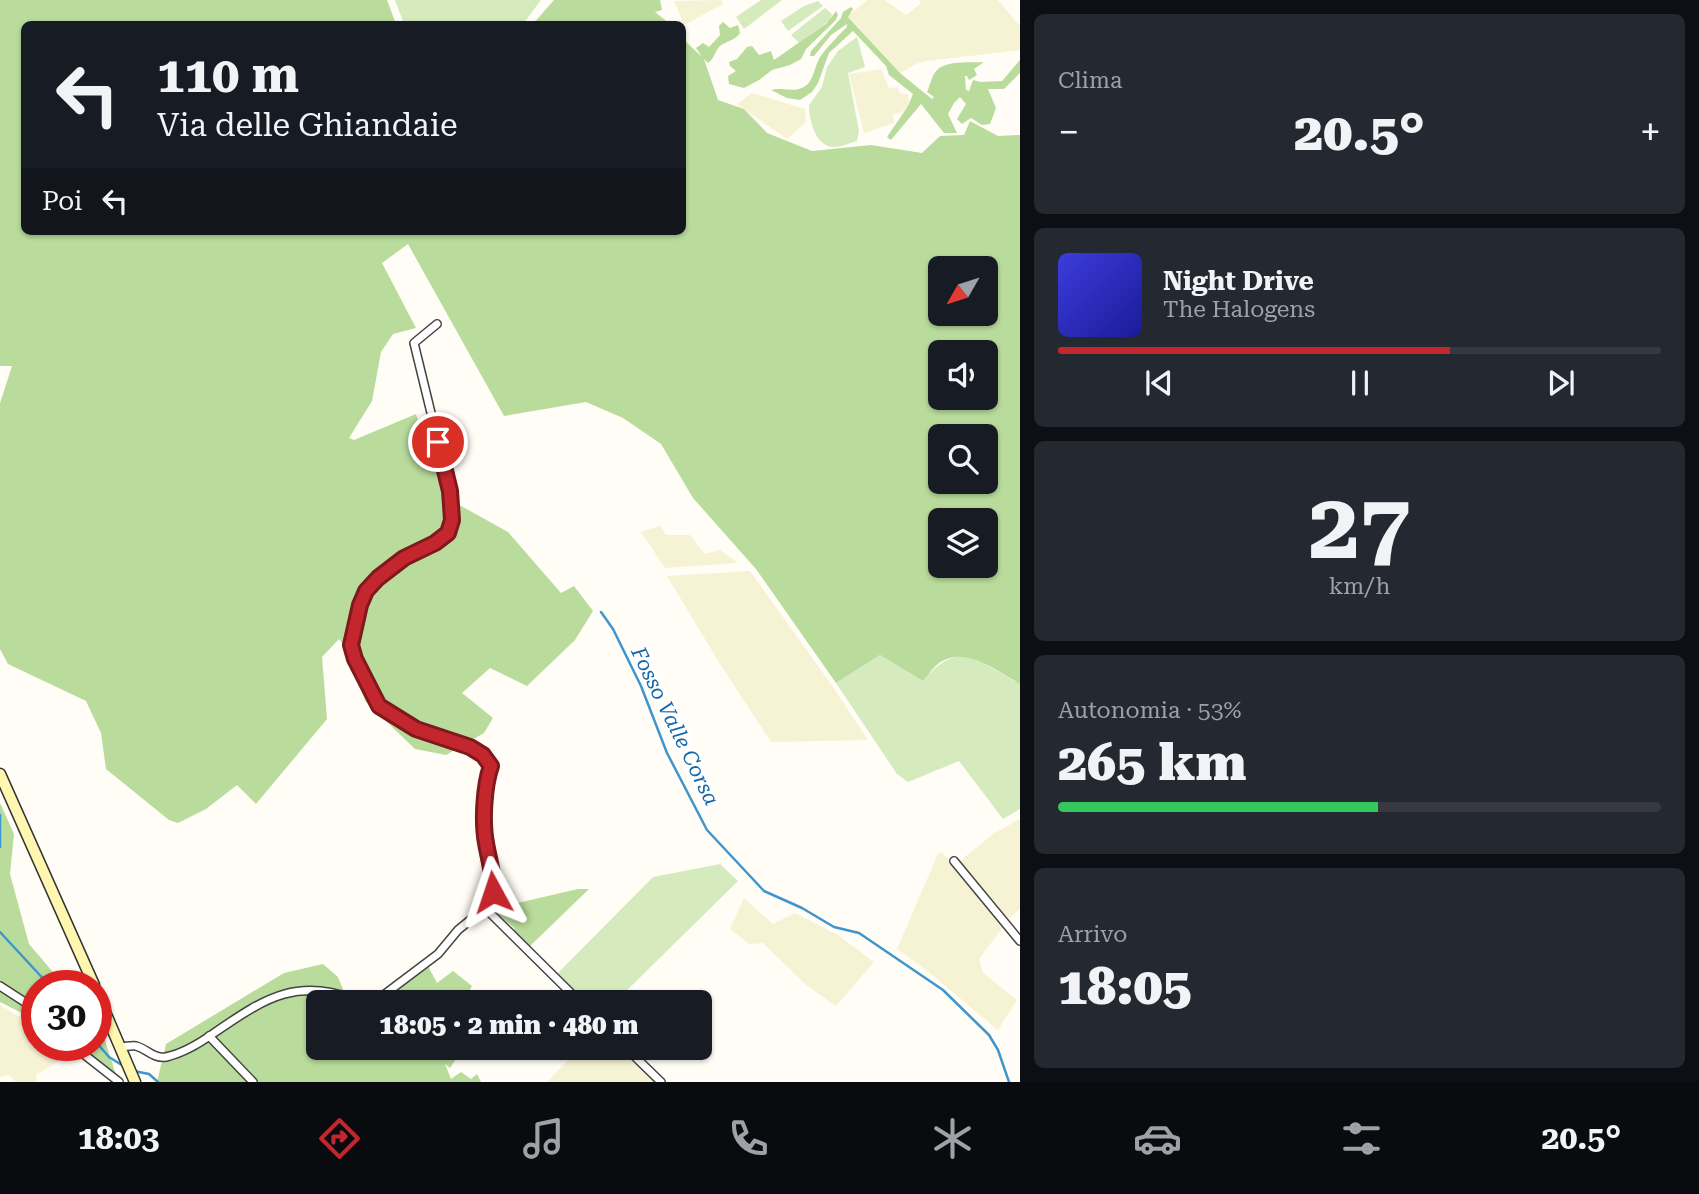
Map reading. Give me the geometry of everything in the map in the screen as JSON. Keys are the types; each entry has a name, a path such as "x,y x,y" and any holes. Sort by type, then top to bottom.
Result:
{"main road":[{"path":"0,774 87,970"},
{"path":"112,1029 135,1081"}],"street":[{"path":"390,990 438,954 458,930 485,908 493,892 494,874 485,840 486,782 491,766 483,755 470,747 416,729 379,706 355,659 351,645 366,591 404,558 435,543 448,533 452,520 450,491 414,343 437,324"},
{"path":"954,861 1020,941"},
{"path":"485,908 567,990"},
{"path":"0,986 21,1000"},
{"path":"120,1047 137,1046 156,1056 165,1057 194,1046 252,1007 290,991 306,990"},
{"path":"209,1036 253,1082"},
{"path":"638,1060 661,1082"},
{"path":"91,1061 115,1081"}],"shaded area":[{"path":"721,0 723,4 686,24 674,1"},
{"path":"868,0 885,0 906,15 921,3 919,0 998,0 1020,26 1020,50 927,61 900,73 848,16"},
{"path":"881,69 889,88 897,87 901,94 908,94 909,105 901,113 893,114 894,123 864,133 849,74"},
{"path":"752,93 805,109 806,122 787,139 737,104"},
{"path":"660,526 666,535 690,535 705,554 720,550 738,563 665,568 641,532"},
{"path":"750,571 868,740 771,742 667,576"},
{"path":"1020,819 1020,909 1008,919 960,861 993,834"},
{"path":"942,852 1003,927 979,959 983,973 1017,1000 998,1030 897,949 938,854"},
{"path":"744,898 773,924 795,913 838,935 874,962 836,1006 805,984 763,943 749,944 730,929"},
{"path":"0,1005 21,1018 21,1061 59,1061 36,1075 37,1082 16,1082 9,1075 0,1077"},
{"path":"568,1060 633,1060 656,1082 547,1082"}],"green space":[{"path":"0,0 387,0 395,21 21,21 21,235 686,235 686,42 702,57 696,48 703,43 709,47 720,35 719,26 723,22 730,28 738,25 738,36 719,47 708,63 704,59 718,100 744,109 767,133 812,151 871,145 922,153 940,136 964,135 970,121 998,136 1020,135 1020,684 980,662 958,657 938,664 923,681 880,655 836,683 756,569 693,498 661,444 623,418 586,402 504,416 408,244 382,263 416,328 393,334 381,352 372,401 349,438 354,440 416,414 432,465 454,502 508,532 561,593 574,586 593,611 575,640 527,686 490,668 462,693 493,718 484,733 446,755 415,749 365,701 351,655 339,639 322,657 327,719 256,804 237,785 206,809 178,823 169,820 106,769 101,733 86,701 8,664 0,649 0,403 12,366 0,366"},
{"path":"395,0 541,0 525,21 403,21"},
{"path":"554,0 660,0 662,10 655,12 666,21 536,21"},
{"path":"761,0 782,0 744,29 736,17"},
{"path":"818,1 823,6 788,31 781,21 804,6"},
{"path":"851,7 853,9 848,17 901,74 932,99 934,97 927,92 934,75 941,67 953,63 984,62 974,69 977,75 969,80 965,76 966,90 969,91 973,80 1002,81 1020,60 1020,73 1004,89 988,89 996,108 990,124 982,125 971,118 962,124 957,119 966,104 960,97 948,114 957,133 944,133 921,104 891,140 887,137 913,94 889,75 886,66 853,31 829,53 812,92 800,100 787,98 771,90 796,90 807,84 820,57 847,24 831,35 814,56 810,56 811,51 841,18 843,12"},
{"path":"825,8 832,14 830,20 799,43 791,35"},
{"path":"836,11 838,15 835,21 806,49 801,59 772,70 744,88 729,84 728,76 736,71 729,62 737,59 747,47 752,46 759,55 771,51 774,60 827,23"},
{"path":"857,37 865,67 848,73 859,131 857,141 837,147 827,146 814,131 809,105 822,87 827,67 838,51"},
{"path":"880,655 923,681 947,660 958,657 980,662 1020,684 1020,809 1003,819 959,761 908,782 897,774 836,683"},
{"path":"0,803 14,834 10,874 29,944 51,970 21,970 21,1012 0,1002"},
{"path":"720,864 738,881 627,990 573,990 557,974 653,877"},
{"path":"578,889 589,889 529,947 515,934 514,928 492,909"},
{"path":"323,964 338,977 343,990 306,990 306,1060 455,1060 450,1068 445,1064 451,1079 461,1072 471,1079 477,1074 481,1082 157,1082 166,1044 284,973"},
{"path":"428,966 437,983 453,971 472,986 470,990 394,990"},
{"path":"98,1061 112,1061 116,1075"}],"waterway":[{"name":"Fosso Valle Corsa","path":"601,612 613,629 641,686 667,753 707,830 764,891 802,908 834,927 859,933 943,990 989,1035 998,1050 1009,1082"},
{"path":"0,815 0,847"},
{"path":"0,932 35,970"},
{"path":"112,1059 125,1067"},
{"path":"134,1071 149,1074 158,1082"}],"route":[{"path":"438,442 450,491 452,520 448,533 435,543 404,558 366,591 351,645 355,659 379,706 416,729 470,747 483,755 491,766 486,782 485,840 494,874 493,892"}]}
